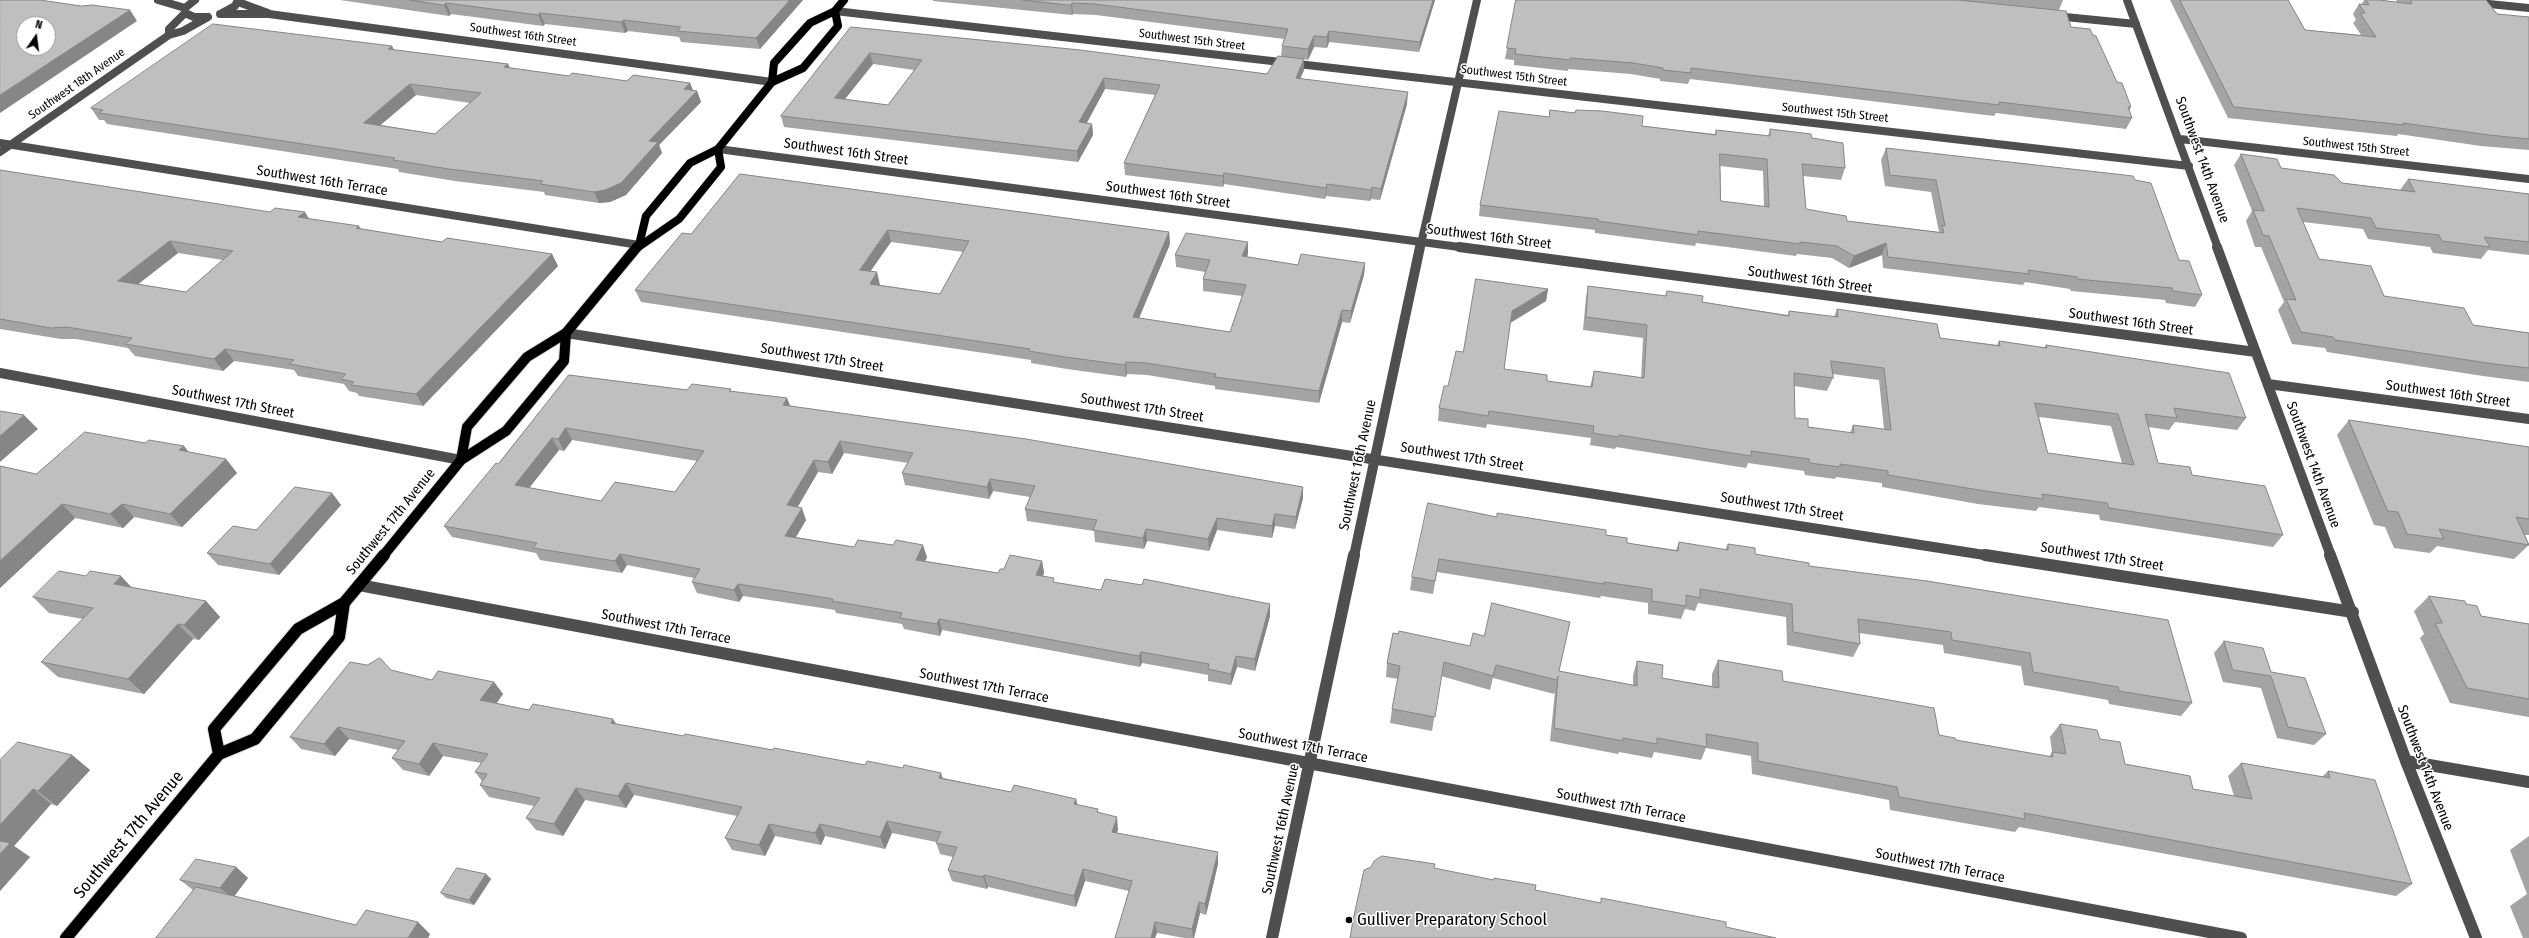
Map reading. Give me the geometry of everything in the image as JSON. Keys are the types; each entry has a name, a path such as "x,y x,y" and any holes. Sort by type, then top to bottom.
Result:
{"main road":[{"name":"Southwest 17th Avenue","path":"772,82 774,64 810,23 835,11 844,0"},
{"name":"Southwest 17th Avenue","path":"639,245 646,216 690,163 718,149 772,82 803,68 838,26 835,11"},
{"name":"Southwest 17th Avenue","path":"461,460 467,427 527,357 566,333 639,245 679,219 721,167 718,149"},
{"name":"Southwest 17th Avenue","path":"218,754 214,729 298,629 344,602 461,460 506,431 564,361 566,333"},
{"name":"Southwest 17th Avenue","path":"66,938 218,754 255,739 339,636 344,602"}],"street":[{"path":"158,0 185,11 194,17 208,17 220,14 238,1"},
{"name":"Southwest 18th Avenue","path":"169,35 170,30 195,0"},
{"name":"Southwest 16th Avenue","path":"1272,938 1421,243 1477,0"},
{"name":"Southwest 14th Avenue","path":"2127,0 2180,139 2256,352 2353,612 2406,761 2476,938"},
{"path":"2449,0 2529,8"},
{"name":"Southwest 16th Street","path":"238,1 269,14"},
{"name":"Southwest 15th Street","path":"835,11 2189,166"},
{"name":"Southwest 16th Street","path":"220,14 269,14 772,82"},
{"path":"2045,15 2136,24"},
{"name":"Southwest 18th Avenue","path":"0,152 169,35 182,31 208,17"},
{"name":"Southwest 15th Street","path":"2180,139 2529,179"},
{"name":"Southwest 16th Terrace","path":"0,143 639,245"},
{"name":"Southwest 16th Street","path":"718,149 1421,243 2256,352"},
{"name":"Southwest 17th Street","path":"566,333 2353,612"},
{"name":"Southwest 17th Street","path":"0,373 461,460"},
{"name":"Southwest 16th Street","path":"2268,384 2529,419"},
{"name":"Southwest 17th Terrace","path":"359,585 2241,938"},
{"path":"2406,761 2529,782"}],"building":[{"path":"0,0 40,0 81,6 92,5 130,10 0,95"},
{"path":"410,0 790,0 756,38 677,31 681,27 624,20 621,22 540,13 538,15 446,3 444,5"},
{"path":"1023,0 1433,0 1420,42 1329,31 1327,37 1314,36 1308,49 1282,46 1288,29 1095,4 1072,3 1071,5"},
{"path":"1516,0 1958,0 2066,11 2071,27 2090,29 2093,35 2096,36 2117,82 2122,83 2131,107 2128,107 2132,118 1999,102 1999,105 1691,68 1691,73 1663,70 1663,68 1633,63 1570,58 1570,60 1515,54 1516,49 1507,48"},
{"path":"2180,0 2288,0 2305,30 2376,37 2360,13 2365,13 2359,4 2369,5 2366,0 2412,4 2410,0 2486,0 2497,14 2529,17 2529,139 2403,123 2404,125 2234,107"},
{"path":"213,24 392,46 388,49 508,64 504,67 569,76 572,73 627,81 633,75 690,83 684,89 697,91 649,141 658,142 621,183 605,190 594,192 540,184 543,181 449,169 393,160 395,158 99,113 103,110 91,108","holes":["410,84 481,93 435,134 364,123"]},
{"path":"851,27 1080,50 1267,74 1278,56 1304,59 1296,78 1408,92 1381,189 1372,187 1371,190 1327,184 1326,188 1224,173 1223,176 1124,163 1160,85 1104,78 1079,122 1092,124 1077,151 781,116","holes":["870,53 922,60 888,105 835,98"]},
{"path":"1550,110 1575,113 1576,110 1602,111 1643,116 1642,126 1716,135 1716,130 1770,136 1770,129 1811,134 1812,138 1843,143 1845,168 1802,164 1806,209 1846,216 1847,221 1944,233 1942,225 1945,226 1936,180 1890,175 1886,148 2133,176 2135,180 2151,183 2179,260 2189,261 2202,295 2173,291 2172,288 2077,279 2077,277 2028,270 2029,274 1888,257 1886,243 1854,256 1837,246 1800,242 1800,244 1698,231 1698,235 1598,221 1598,219 1480,205 1499,111 1549,117","holes":["1720,154 1767,159 1769,207 1721,201"]},
{"path":"2241,154 2277,159 2281,168 2334,175 2342,183 2415,192 2408,179 2529,194 2529,242 2484,237 2490,247 2442,241 2439,235 2376,228 2371,218 2297,208 2319,259 2371,266 2384,296 2464,308 2473,325 2529,333 2529,368 2335,340 2333,337 2301,332 2286,299 2296,300 2269,236 2263,235 2253,210 2264,211"},
{"path":"0,170 270,212 275,208 305,212 298,217 359,226 356,228 442,242 447,238 552,254 416,394 351,385 354,382 341,379 346,374 289,364 294,360 225,349 214,359 125,344 132,338 67,327 51,328 0,319","holes":["170,241 233,251 186,292 118,281"]},
{"path":"740,174 1169,232 1133,317 1230,332 1246,285 1203,279 1210,260 1175,255 1186,233 1248,242 1242,256 1298,265 1301,254 1365,263 1351,311 1342,310 1319,391 1215,377 1216,374 1146,363 1126,362 1125,365 1065,357 1029,351 1030,349 635,290 682,233 691,234","holes":["888,230 969,241 940,294 870,284 877,272 860,270"]},
{"path":"1476,279 1548,289 1512,311 1504,369 1547,375 1547,381 1592,387 1594,371 1644,378 1647,325 1586,317 1588,286 1666,296 1667,291 1703,296 1702,302 1789,316 1789,311 1838,317 1837,309 1937,324 1940,338 2000,346 1999,341 2047,348 2046,345 2229,373 2246,418 2174,408 2177,418 2145,414 2158,463 2190,467 2192,475 2265,486 2283,535 2109,508 2107,503 2042,494 2043,499 1985,491 1888,475 1888,471 1840,464 1840,467 1810,463 1809,459 1751,451 1751,456 1619,435 1618,437 1593,433 1594,426 1489,411 1488,416 1439,408 1444,386 1448,386 1456,351 1463,352","holes":["1831,361 1884,368 1891,430 1853,425 1854,433 1808,427 1808,419 1795,418 1794,373 1833,378","2035,403 2118,414 2134,465 2048,453"]},
{"path":"569,375 687,390 692,384 731,389 729,391 787,398 783,405 1026,439 1303,487 1296,517 1275,514 1272,526 1217,518 1208,539 1146,529 1143,538 1093,530 1097,520 1025,509 1035,486 990,479 987,487 902,473 913,453 840,441 828,462 814,460 787,505 802,508 785,536 854,547 858,540 893,545 896,540 923,545 916,560 998,573 1000,569 1004,569 1010,555 1042,561 1036,575 1054,578 1053,582 1101,590 1105,579 1142,585 1144,579 1270,604 1255,659 1236,656 1231,674 1208,669 1209,664 1141,652 1139,656 939,619 937,624 900,618 902,613 832,601 833,599 738,584 734,590 692,582 700,569 620,554 615,561 533,548 537,543 444,526 496,463 498,464","holes":["566,428 704,451 675,492 615,482 601,501 515,485 552,438 558,439"]},
{"path":"0,411 24,415 0,436"},
{"path":"2349,420 2529,447 2529,519 2516,517 2529,545 2439,529 2444,539 2407,534 2398,512 2388,511"},
{"path":"85,432 145,443 149,440 184,446 179,450 226,459 170,514 122,504 110,514 62,504 0,561 0,466 36,474"},
{"path":"295,487 332,493 270,564 207,553 233,526 256,530"},
{"path":"1428,503 1497,517 1497,513 1606,530 1606,535 1627,538 1627,543 1678,551 1679,542 1728,550 1728,544 1755,548 1755,554 1809,563 1809,566 1927,581 2168,620 2192,703 2119,691 2118,687 2033,672 2030,653 1952,640 1951,632 1858,619 1860,644 1793,632 1792,604 1700,589 1700,598 1686,595 1686,606 1652,601 1652,589 1604,582 1604,584 1439,559 1435,581 1412,577"},
{"path":"59,571 86,576 90,571 121,576 114,584 206,601 184,625 178,624 128,679 41,662 93,608 33,597"},
{"path":"2429,596 2465,601 2466,604 2477,606 2481,616 2529,624 2529,699 2467,688 2435,623 2442,623"},
{"path":"1492,603 1570,622 1559,671 1637,686 1637,661 1663,665 1662,678 1719,688 1718,660 1782,671 1783,681 1934,708 1939,735 1955,738 1956,740 2053,757 2052,752 2066,754 2060,724 2097,730 2100,739 2120,742 2125,764 2190,776 2193,789 2252,799 2241,763 2330,778 2328,771 2375,780 2412,884 2024,813 2025,819 1899,797 1897,787 1758,761 1758,743 1706,734 1707,747 1657,738 1657,744 1623,738 1623,741 1554,728 1558,676 1557,680 1496,665 1493,676 1444,662 1435,717 1392,709 1400,666 1387,663 1393,633 1398,634 1399,631 1470,646 1473,633 1484,636"},
{"path":"2224,641 2263,648 2271,672 2305,678 2326,734 2288,727 2271,676 2233,670"},
{"path":"380,658 391,670 432,680 438,671 494,682 480,700 529,710 533,704 613,719 611,723 684,736 685,734 773,750 774,748 865,765 867,761 903,768 904,765 941,773 939,778 1011,792 1014,785 1076,799 1074,804 1098,809 1097,812 1117,817 1112,832 1218,852 1205,904 1199,902 1192,929 1155,922 1151,938 1115,938 1132,881 1083,869 1074,896 984,875 983,877 948,870 957,847 936,843 941,832 887,821 880,837 820,824 815,833 769,824 759,845 725,838 742,807 626,783 618,796 576,788 554,824 526,818 540,798 480,785 487,774 475,772 488,754 433,743 419,764 392,758 405,741 338,727 324,744 290,737 350,662 367,665"},
{"path":"18,742 72,755 38,791 33,789 0,825 0,760"},
{"path":"0,841 10,843 0,854"},
{"path":"1382,856 1435,864 1434,868 1494,880 1494,878 1536,885 1535,890 1601,903 1601,898 1726,922 1726,927 1776,938 1350,938 1364,870 1371,867 1374,861"},
{"path":"196,859 236,867 220,888 180,880"},
{"path":"457,868 486,874 469,900 441,893"},
{"path":"196,887 356,925 366,910 418,922 408,938 156,938"}],"place":[{"name":"Gulliver Preparatory School","path":"1349,920"}]}
